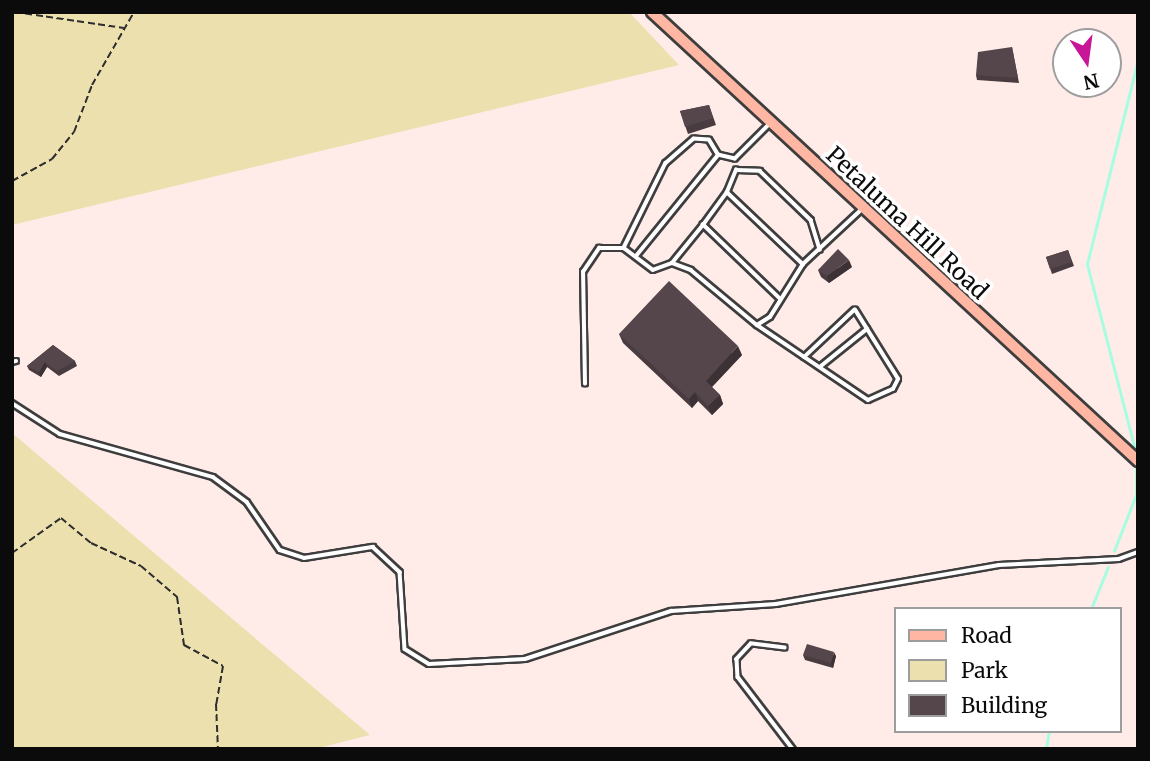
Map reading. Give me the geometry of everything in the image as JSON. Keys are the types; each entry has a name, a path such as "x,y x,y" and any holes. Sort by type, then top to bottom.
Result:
{"main road":[{"name":"Petaluma Hill Road","path":"652,12 861,210 1135,459"}],"lane":[{"path":"735,159 770,124"},
{"path":"624,248 666,163 694,139 709,140 718,155 735,159"},
{"path":"636,256 718,155"},
{"path":"585,384 583,272 599,248 624,248 653,270 672,263 727,192 736,170 735,159"},
{"path":"736,170 760,171 811,220 820,250"},
{"path":"727,192 803,264"},
{"path":"757,325 780,299 803,264 861,210"},
{"path":"703,225 780,299"},
{"path":"672,263 691,270 757,325 868,400 893,389 898,379 855,310 805,357"},
{"path":"821,366 867,329"},
{"path":"12,403 60,434 214,477 247,502 280,550 304,558 373,547 400,572 405,649 429,664 525,659 671,611 776,604 999,565 1119,559 1138,552"},
{"path":"785,648 751,644 737,659 738,677 793,749"}],"path":[{"path":"15,12 124,29"},
{"path":"12,181 52,159 74,132 134,12"},
{"path":"12,553 61,518 91,543 141,566 177,597 184,645 223,666 216,704 218,749"}],"green space":[{"path":"12,12 629,12 679,65 12,225"},
{"path":"12,433 370,735 315,749 12,749"}],"building":[{"path":"1012,47 1018,78 976,75 978,52"},
{"path":"709,105 713,118 685,127 680,111"},
{"path":"838,249 849,260 827,276 818,270"},
{"path":"1068,250 1072,262 1050,269 1046,257"},
{"path":"669,281 738,346 706,381 720,395 708,406 695,392 689,399 619,334"},
{"path":"53,345 75,361 57,371 45,362 39,372 27,366"},
{"path":"807,644 834,652 831,663 803,655"}],"waterway":[{"path":"1136,454 1087,264 1138,59"},
{"path":"1114,551 1136,495 1136,464"},
{"path":"1092,607 1108,567"},
{"path":"1046,749 1049,733"}]}
